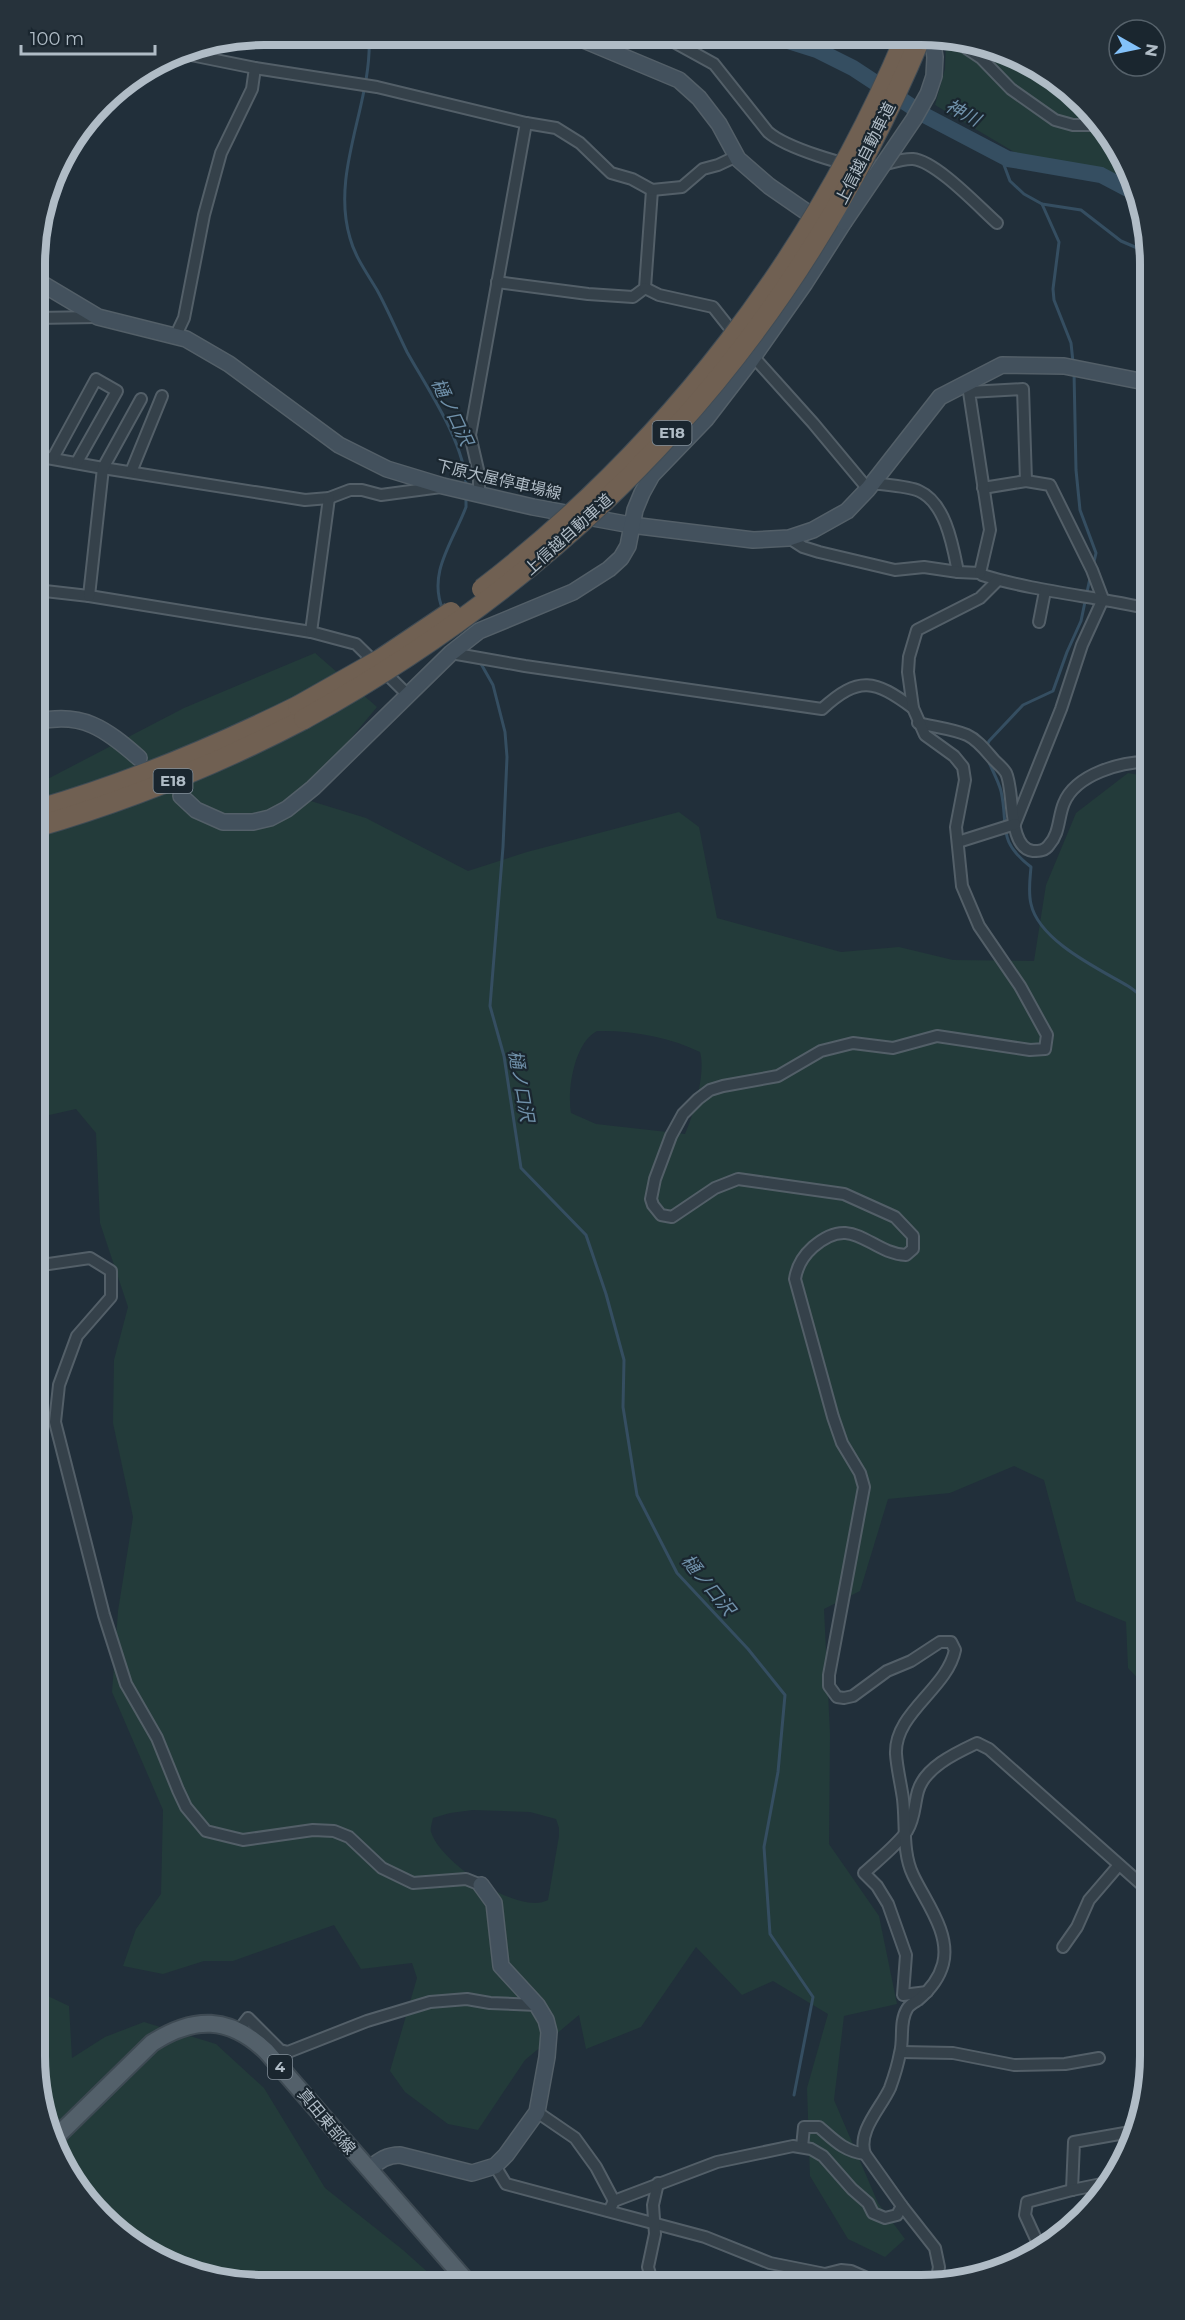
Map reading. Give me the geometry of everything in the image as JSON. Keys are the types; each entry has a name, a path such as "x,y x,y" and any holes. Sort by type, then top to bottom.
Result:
{"highway":[{"name":"上信越自動車道","path":"45,824 121,801 260,742 423,631 505,571 587,500 662,423 729,343 790,257 845,165 902,45"},
{"name":"上信越自動車道","path":"45,807 115,786 165,767 362,686 430,643 513,582 596,510 672,433 740,352 773,308 819,237 925,45"}],"main road":[{"name":"真田東部線","path":"60,2133 143,2051 168,2033 185,2025 209,2023 238,2031 266,2051 461,2275"}],"street":[{"path":"595,45 679,80 699,98 719,124 736,156 770,186 841,227"},
{"path":"680,45 714,64 768,132 777,140 835,160 871,167 913,159 937,170 997,223"},
{"path":"181,796 196,810 224,822 254,822 270,818 287,809 313,788 451,653 479,631 573,592 609,569 621,558 628,546 631,525 642,493 652,475 706,419 753,357 914,119 928,94 934,76 936,57 929,45"},
{"path":"969,50 981,58 1011,89 1055,120 1090,125"},
{"path":"196,56 372,87 556,128 580,143 610,173 632,179 652,190 682,186 703,170 736,156"},
{"path":"176,335 184,318 204,215 221,153 252,89 255,68"},
{"path":"470,492 479,474 470,435 526,123"},
{"path":"497,282 633,297 645,288 652,190"},
{"name":"下原大屋停車場線","path":"45,285 98,317 176,335 229,364 346,449 387,469 443,486 533,507 631,525 753,540 789,538 831,522 846,511 870,486 940,397 1002,365 1074,368 1140,381"},
{"path":"645,288 659,295 713,308 753,357 870,486 919,490 945,519 958,572"},
{"path":"45,318 98,317"},
{"path":"53,458 96,379 117,391 77,462"},
{"path":"980,573 990,530 969,392 1023,389 1026,481"},
{"path":"131,472 162,396"},
{"path":"89,596 103,468 141,399"},
{"path":"45,457 305,500 329,498 350,490 362,490 381,495 443,486"},
{"path":"983,488 1026,481 1050,484 1092,570 1103,598 1015,824"},
{"path":"311,632 329,498"},
{"path":"789,538 803,547 819,552 895,570 924,567 980,573 998,580 1045,591 1103,598 1140,607"},
{"path":"938,2275 939,2267 935,2248 865,2154 863,2145 867,2130 889,2089 901,2052 901,2028 907,2008 932,1989 943,1965 944,1948 936,1921 909,1864 896,1755 902,1727 949,1666 953,1659 954,1645 951,1642 940,1642 911,1661 887,1671 847,1698 837,1697 829,1686 829,1675 864,1487 861,1473 842,1443 833,1417 795,1279 808,1251 830,1235 853,1234 906,1255 913,1249 913,1236 895,1216 844,1194 791,1186 738,1179 715,1188 672,1217 657,1212 651,1199 655,1179 671,1136 683,1114 710,1090 777,1076 821,1052 853,1043 893,1048 937,1036 1030,1050 1045,1049 1047,1035 1020,986 979,926 962,886 956,827 965,780 963,767 954,756 925,735 913,708 909,657 917,630 980,598 998,580"},
{"path":"45,591 311,632 356,644 408,695"},
{"path":"1039,622 1045,591"},
{"path":"451,653 525,666 822,709 836,697 869,684 882,687 913,708"},
{"path":"45,720 77,719 98,726 139,758"},
{"path":"918,723 968,735 1006,774 1015,824 1022,846 1028,850 1041,851 1049,846 1060,824 1064,803 1075,788 1087,779 1121,763 1140,762"},
{"path":"958,842 1015,824"},
{"path":"45,1265 90,1258 111,1271 111,1297 77,1336 58,1385 55,1422 104,1615 126,1684 157,1738 186,1807 206,1831 243,1840 313,1830 334,1831 349,1837 382,1868 413,1884 466,1879 481,1885 494,1903 501,1966 537,2005 546,2020 549,2032 547,2057 537,2112 506,2155 495,2166 472,2173 419,2159 391,2155 381,2159 369,2169"},
{"path":"927,1992 903,1995 906,1955 888,1904 877,1886 864,1873 906,1831 915,1811 918,1790 931,1771 961,1751 977,1743 989,1749 1140,1884"},
{"path":"1063,1947 1077,1926 1089,1900 1119,1865"},
{"path":"238,2031 248,2018 280,2050 288,2052 367,2021 430,2002 467,1999 490,2003 537,2005"},
{"path":"901,2052 953,2053 1014,2065 1065,2064 1099,2058"},
{"path":"537,2112 575,2138 596,2167 611,2206"},
{"path":"802,2147 804,2127 819,2127 851,2152 865,2154"},
{"path":"1072,2190 1074,2142 1126,2133"},
{"path":"611,2206 658,2183 717,2162 793,2146 811,2149 823,2156 852,2189 868,2203 873,2213 885,2218 897,2215 902,2206"},
{"path":"495,2166 506,2184 611,2206 656,2225 705,2237 770,2263 810,2275"},
{"path":"650,2275 648,2267 656,2225 653,2205 658,2183"},
{"path":"1037,2242 1025,2215 1027,2202 1098,2185"},
{"path":"831,2275 840,2270 860,2275"}],"green space":[{"path":"946,46 978,52 1018,68 1043,82 1076,109 1095,131 1111,155 1125,186 1021,156 935,105 945,69"},
{"path":"315,653 377,707 301,798 366,818 468,871 527,852 679,812 699,827 717,918 841,952 899,947 953,960 1034,961 1046,885 1076,813 1128,773 1140,775 1140,1681 1128,1668 1126,1622 1076,1601 1044,1480 1014,1466 950,1493 888,1499 860,1591 824,1609 830,1734 829,1844 879,1916 897,2004 844,2016 834,2100 878,2203 905,2239 885,2257 848,2239 810,2176 807,2088 828,2014 773,1981 742,1995 696,1947 641,2027 586,2049 579,2015 525,2060 478,2130 448,2124 405,2092 390,2071 417,1978 412,1963 361,1969 334,1925 233,1961 204,1961 163,1974 123,1966 136,1929 161,1894 163,1810 112,1692 118,1611 133,1517 113,1423 114,1360 128,1307 100,1223 96,1133 76,1109 45,1116 45,780 184,708","holes":["597,1031 623,1032 676,1042 700,1052 700,1082 685,1134 596,1124 571,1113 571,1080 583,1046","473,1810 530,1812 556,1819 559,1828 548,1900 535,1903 500,1893 464,1871 437,1844 431,1832 433,1818 450,1813"]},
{"path":"45,1995 69,2006 72,2058 105,2037 144,2022 216,2044 264,2088 325,2188 431,2275 250,2275 207,2268 154,2246 142,2238 109,2211 90,2189 74,2166 62,2140 52,2113 45,2070"}],"waterway":[{"name":"樋ノ口沢","path":"369,45 365,86 348,162 345,188 345,213 350,238 407,352 444,416 459,452 466,485"},
{"name":"神川","path":"801,45 817,50 853,68 926,116 1008,159 1101,175 1126,188"},
{"path":"1008,159 1004,165 1010,181 1024,194 1042,204 1081,210 1121,241 1140,249"},
{"path":"1042,204 1059,242 1053,289 1054,300 1071,343 1073,362"},
{"path":"1074,372 1076,470 1080,510 1096,553 1093,566"},
{"name":"樋ノ口沢","path":"443,610 438,583 440,570 466,507 466,497"},
{"path":"986,748 989,741 1023,705 1053,691 1081,621 1090,578"},
{"name":"樋ノ口沢","path":"480,662 493,685 505,732 507,757 503,847 490,1006 504,1056 521,1168 586,1235 606,1294 624,1360 623,1407 637,1495 677,1573 748,1649 785,1695 778,1772 764,1847 770,1934 813,1997 794,2095"},
{"path":"988,760 1001,791 1008,841 1031,867 1030,895 1036,917 1045,930 1058,942 1140,995"}]}
